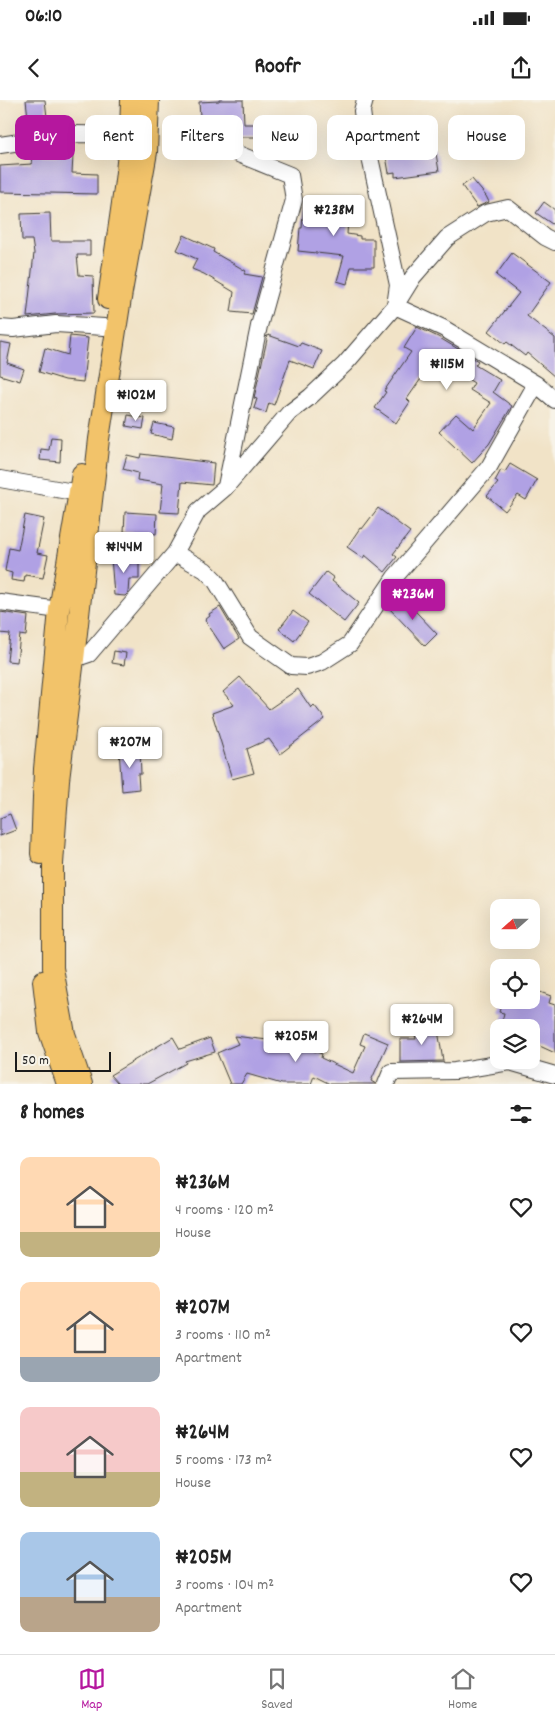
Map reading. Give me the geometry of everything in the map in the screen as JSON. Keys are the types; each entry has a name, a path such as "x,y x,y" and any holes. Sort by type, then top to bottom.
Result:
{"main road":[{"path":"131,100 131,115"},
{"path":"82,1084 65,1034 53,968 54,864 59,780 99,439 122,292 147,152 149,100"},
{"path":"67,1084 49,1032 44,1002 41,883 44,779 59,610 79,493 128,160"}],"street":[{"path":"365,100 362,111 365,135 398,285 395,306"},
{"path":"0,145 74,134 85,134"},
{"path":"225,488 259,326 294,200 290,175 243,156"},
{"path":"74,659 88,654 175,553 198,511 225,488 289,413 310,397 346,364 395,306 412,277 447,238 486,213 508,208 545,237 555,242"},
{"path":"395,306 443,328 536,384 555,400"},
{"path":"0,328 13,329 56,324 104,327"},
{"path":"175,553 205,570 214,580 250,637 291,666 307,667 322,662 350,644 395,578 489,467 536,384"},
{"path":"0,479 79,493"},
{"path":"0,602 59,610"},
{"path":"386,1084 391,1072 455,1071 510,1062 555,1075"}],"building":[{"path":"26,100 45,100 47,115 28,115"},
{"path":"243,100 244,124 253,124 253,137 243,137 243,115 200,115 199,102"},
{"path":"32,160 73,160 72,173 97,174 97,194 0,192 0,166 32,164"},
{"path":"387,160 437,160 439,171 395,177 395,172 389,173"},
{"path":"472,179 489,202 477,207 462,186"},
{"path":"304,200 325,201 324,204 349,206 347,234 360,236 360,239 374,239 374,267 351,267 347,284 337,281 344,256 298,251"},
{"path":"544,202 555,210 555,226 536,213"},
{"path":"50,213 51,241 90,241 90,255 77,255 79,275 93,276 94,313 27,317 34,253 32,240 22,240 21,214"},
{"path":"184,235 214,249 213,252 246,271 244,274 262,277 252,314 231,312 234,292 192,269 197,259 177,250"},
{"path":"512,253 551,282 527,316 555,338 555,377 527,353 525,356 507,342 505,344 489,331 519,293 496,275"},
{"path":"417,327 478,361 475,365 500,380 493,392 512,406 489,444 472,463 439,432 456,414 473,429 491,403 470,390 474,383 454,370 445,383 427,370 407,399 410,402 396,423 375,408 386,392 384,391 411,352 404,348"},
{"path":"268,335 299,346 301,343 322,351 314,369 290,360 274,405 269,403 266,413 254,408 257,399 254,398"},
{"path":"70,336 88,338 83,382 65,380 39,372 45,348 68,355"},
{"path":"0,342 11,344 7,363 24,369 20,381 0,375"},
{"path":"128,415 145,418 143,429 126,426"},
{"path":"154,423 174,427 172,439 151,434"},
{"path":"51,437 61,438 60,462 40,460 41,449 49,450"},
{"path":"141,454 214,463 212,485 182,482 179,513 160,512 163,484 137,480 138,473 123,469 127,455 140,458"},
{"path":"510,464 537,480 526,500 518,495 505,511 487,496 498,483 495,481 501,470 505,472"},
{"path":"378,508 410,532 393,554 397,557 385,572 365,555 363,558 347,547 360,528 362,529"},
{"path":"125,512 157,514 156,534 124,532"},
{"path":"25,515 44,519 37,553 48,555 43,578 25,575 24,582 11,580 12,573 5,571 9,548 18,550"},
{"path":"111,557 139,558 139,579 129,579 128,593 125,596 114,595"},
{"path":"326,572 334,578 332,581 359,603 344,622 309,594"},
{"path":"401,596 437,634 425,646 389,608"},
{"path":"220,607 239,639 224,649 205,620 210,616 209,614"},
{"path":"293,611 308,622 294,641 279,629"},
{"path":"0,612 28,616 26,636 20,635 17,662 7,661 10,634 0,633"},
{"path":"114,651 126,653 124,665 112,663"},
{"path":"240,677 269,709 298,689 311,708 314,705 325,719 280,754 269,739 247,749 254,773 232,779 212,713 234,705 223,692"},
{"path":"119,749 140,749 141,774 138,774 139,789 122,791"},
{"path":"10,814 16,830 0,836 0,818"},
{"path":"540,992 551,996 549,1003 555,1005 555,1053 540,1046 540,1019 502,1019 504,1013 499,1012 500,1009 540,1009"},
{"path":"437,1024 443,1061 400,1062 400,1039 416,1039 414,1028"},
{"path":"364,1033 388,1043 371,1081 376,1084 330,1084 314,1076 311,1084 282,1084 247,1074 241,1084 230,1084 217,1053 238,1044 234,1036 293,1043 322,1054 321,1058 353,1073 365,1046 360,1044"},
{"path":"173,1037 180,1049 210,1038 215,1052 185,1061 186,1063 147,1084 118,1084 110,1075"}]}
